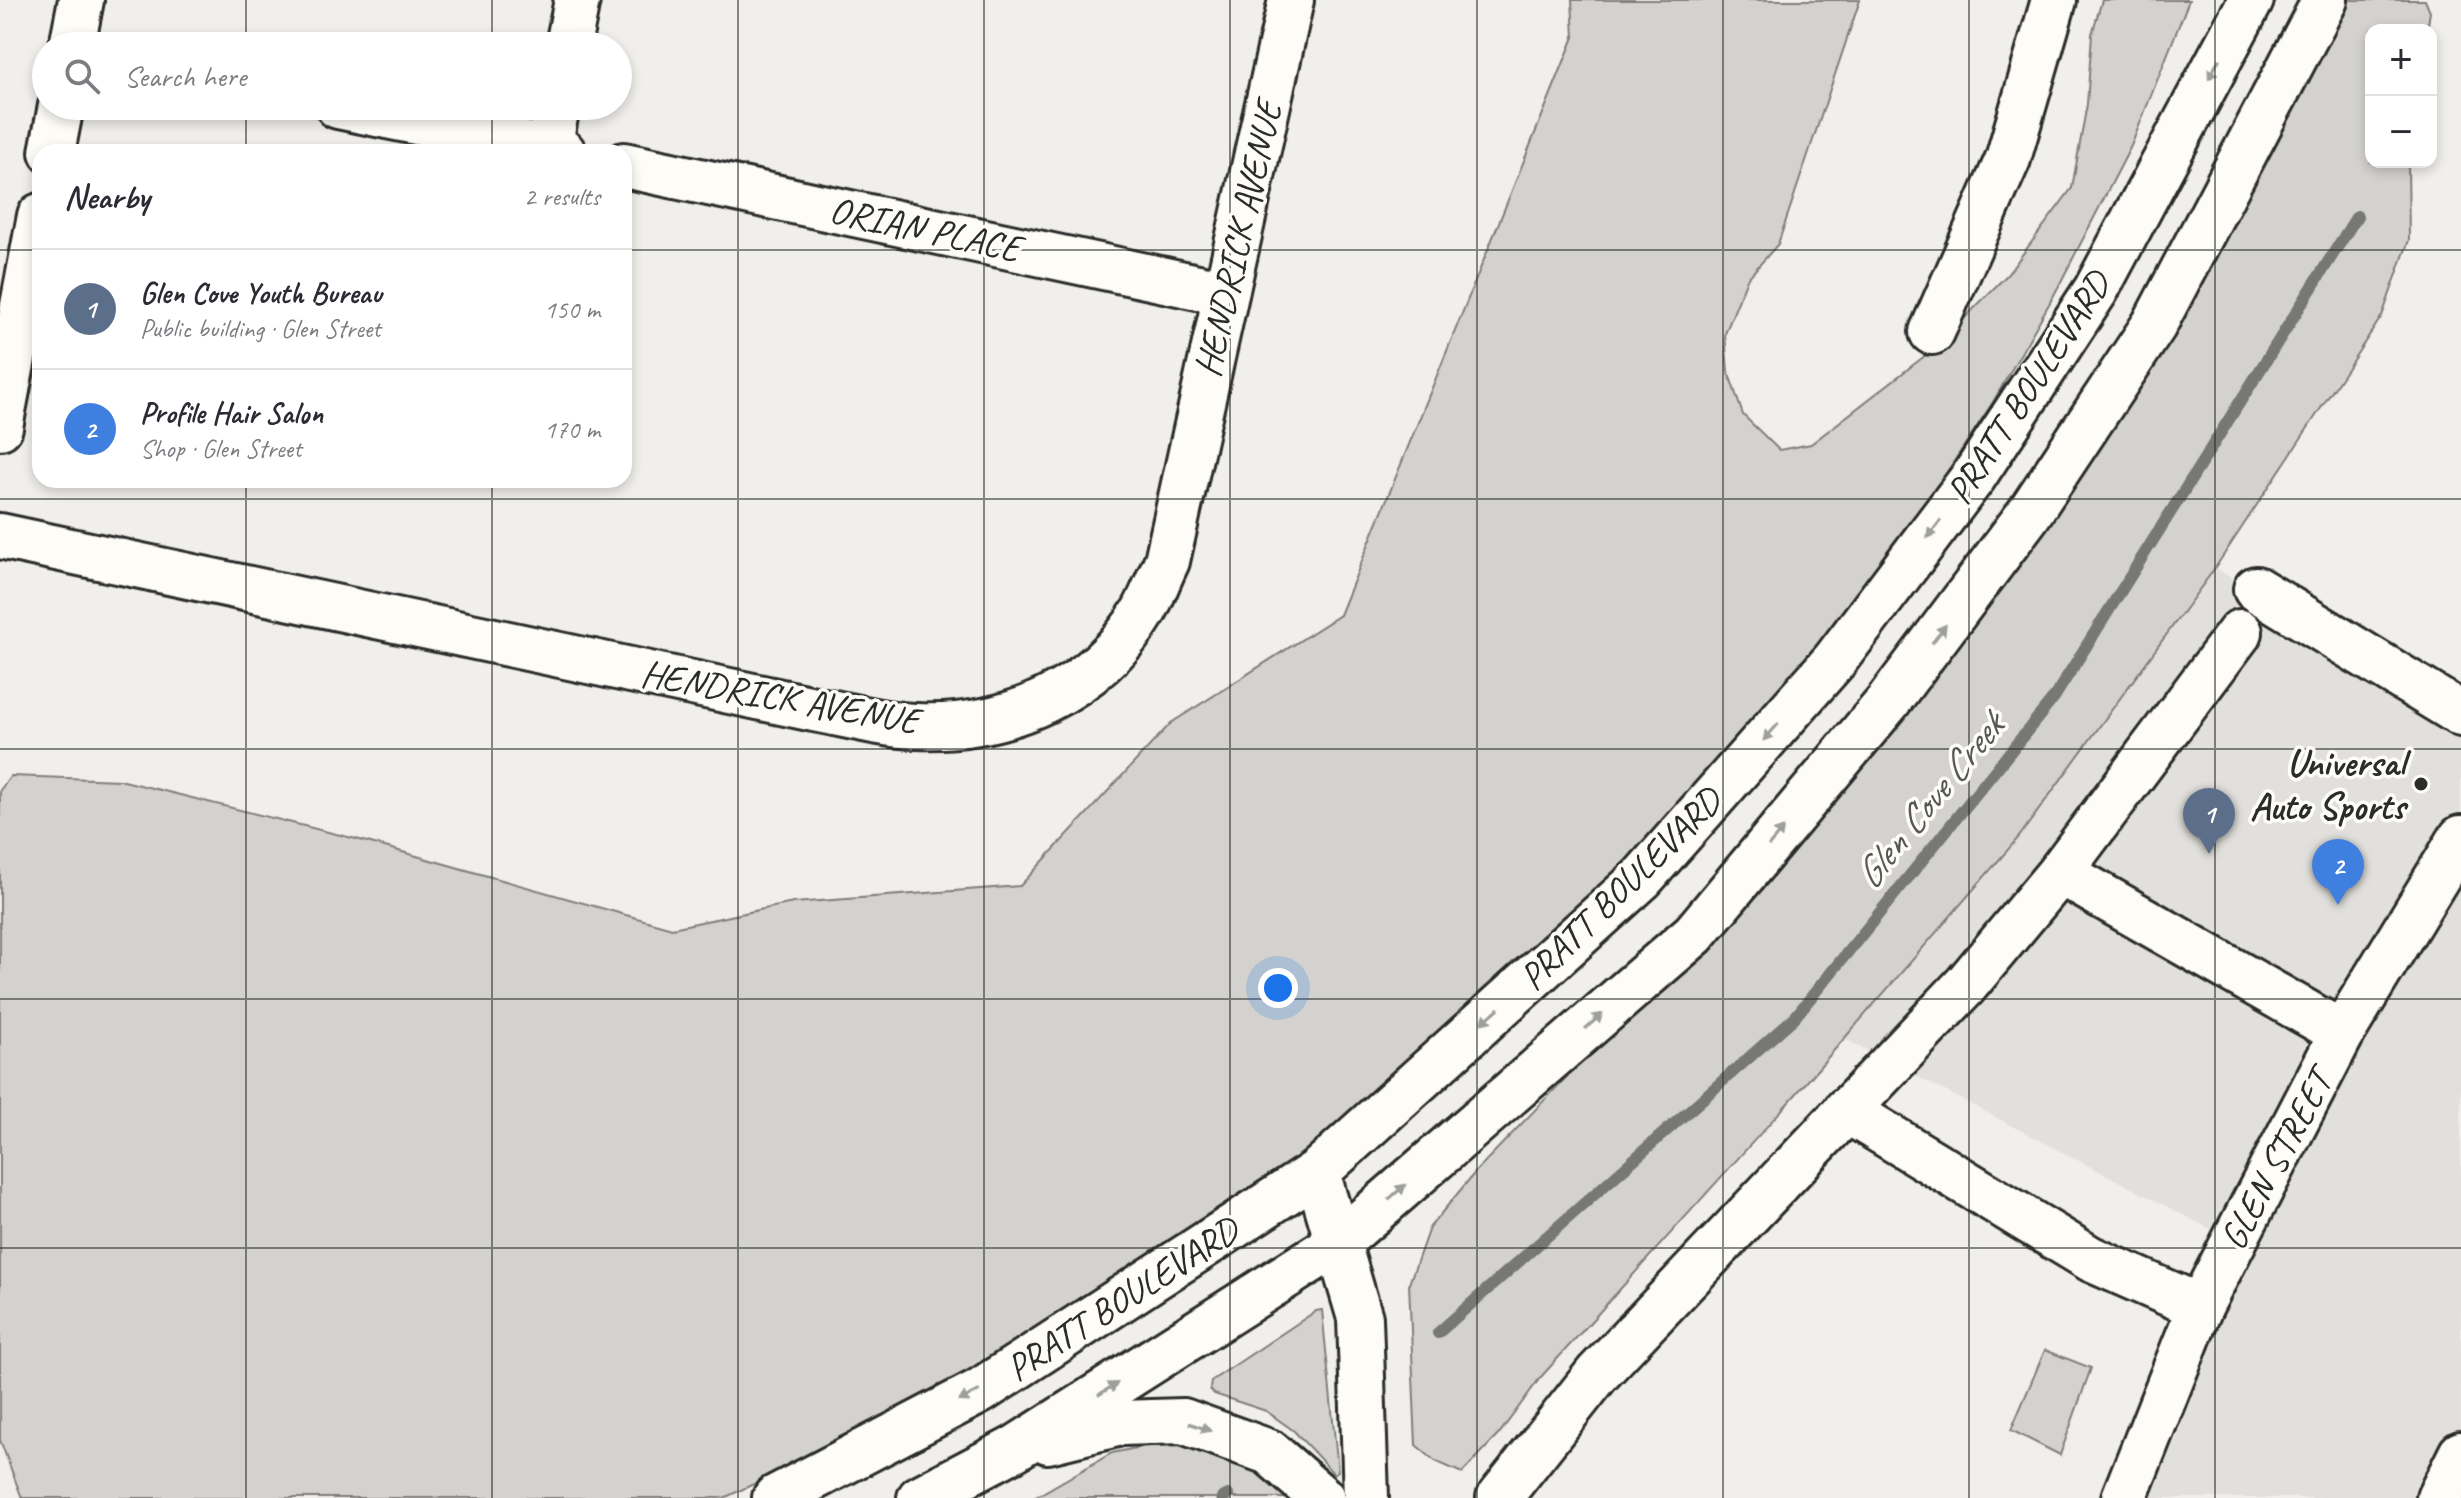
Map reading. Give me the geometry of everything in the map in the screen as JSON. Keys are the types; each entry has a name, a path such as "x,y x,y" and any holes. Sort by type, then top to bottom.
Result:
{"main road":[{"path":"75,32 81,0"},
{"path":"571,32 577,0"},
{"name":"HENDRICK AVENUE","path":"0,536 814,709 915,726 982,724 1041,705 1077,683 1107,659 1144,611 1167,561 1291,0"},
{"path":"1932,332 2008,159 2054,0"},
{"name":"PRATT BOULEVARD","path":"775,1498 980,1391 1317,1172 1642,878 1835,660 1974,476 2096,290 2251,0"},
{"name":"PRATT BOULEVARD","path":"920,1498 1014,1449 1338,1243 1694,934 1887,703 2028,515 2154,325 2325,0"},
{"path":"54,144 58,120"},
{"path":"406,120 522,144"},
{"path":"556,144 557,120"},
{"name":"ORIAN PLACE","path":"632,167 1226,293"},
{"path":"0,427 32,258"},
{"path":"2256,589 2461,714"},
{"path":"1499,1498 1597,1374 1965,986 2060,872 2240,632"},
{"name":"GLEN STREET","path":"2124,1498 2200,1307 2342,1033 2454,866"},
{"path":"2060,872 2342,1033"},
{"path":"1846,1110 2091,1259 2200,1307"},
{"path":"1317,1172 1360,1318 1366,1498"},
{"path":"1014,1449 1121,1423 1183,1421 1269,1452 1322,1498"},
{"path":"2439,1498 2461,1454"}],"shaded area":[{"path":"1572,0 1860,0 1778,244 1747,279 1725,334 1728,371 1743,415 1779,450 1811,444 1935,348 2007,275 2072,188 2087,104 2092,34 2102,0 2189,0 2131,146 2053,297 1993,402 1877,578 1594,906 1314,1148 1171,1248 873,1428 724,1498 22,1498 0,1440 0,790 11,776 120,780 360,840 672,928 793,903 1020,886 1171,723 1340,615 1574,37"},
{"path":"2335,0 2425,0 2430,12 2428,24 2365,24 2365,168 2408,168 2409,240 2382,316 2215,568 2019,837 1797,1093 1540,1378 1499,1434 1462,1473 1435,1461 1416,1445 1409,1284 1429,1228 1477,1170 1698,941 2070,461"},
{"path":"2215,568 2461,717 2461,1454 2439,1498 2135,1498 2239,1244 1845,1039 2019,837"},
{"path":"1322,1310 1338,1471 1334,1474 1294,1431 1266,1411 1214,1394 1210,1389 1211,1381"},
{"path":"2045,1350 2091,1368 2060,1455 2011,1430"},
{"path":"1185,1438 1246,1461 1291,1498 1034,1498 1112,1453"}],"waterway":[{"name":"Glen Cove Creek","path":"1438,1333 1795,1017 2053,699 2357,216"},
{"name":"Glen Cove Creek","path":"1222,1498 1228,1495"}],"place":[{"name":"Universal Auto Sports","path":"2421,784"},
{"name":"Glen Cove Youth Bureau","path":"2209,854"},
{"name":"Profile Hair Salon","path":"2338,905"}]}
